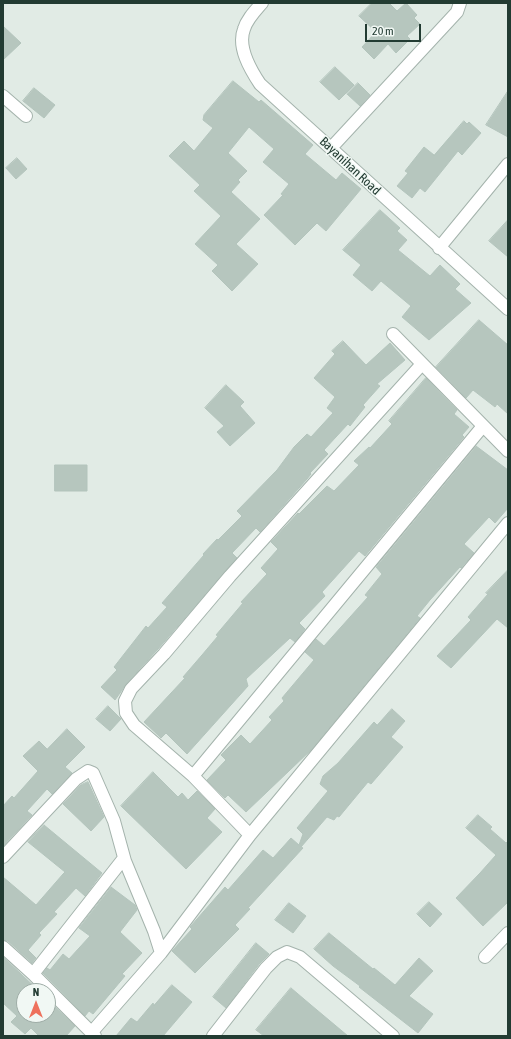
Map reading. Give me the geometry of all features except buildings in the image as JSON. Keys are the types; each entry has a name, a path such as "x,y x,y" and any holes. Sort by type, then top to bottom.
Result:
{"street":[{"name":"Bayanihan Road","path":"262,3 244,29 242,41 245,55 251,70 260,84 439,248 506,302"},
{"path":"331,148 457,12 460,3"},
{"path":"3,96 26,116"},
{"path":"439,248 508,164"},
{"path":"393,334 508,451"},
{"path":"250,835 193,776 134,724 126,713 125,700 130,689 164,654 230,576 422,364"},
{"path":"193,776 483,426"},
{"path":"3,947 33,974 93,1034 161,953 250,835 508,523"},
{"path":"3,857 76,779 88,771 93,773 114,821 124,858 161,953"},
{"path":"33,974 124,858"},
{"path":"485,957 508,933"},
{"path":"216,1035 266,968 277,957 287,952 300,957 393,1036"}]}
